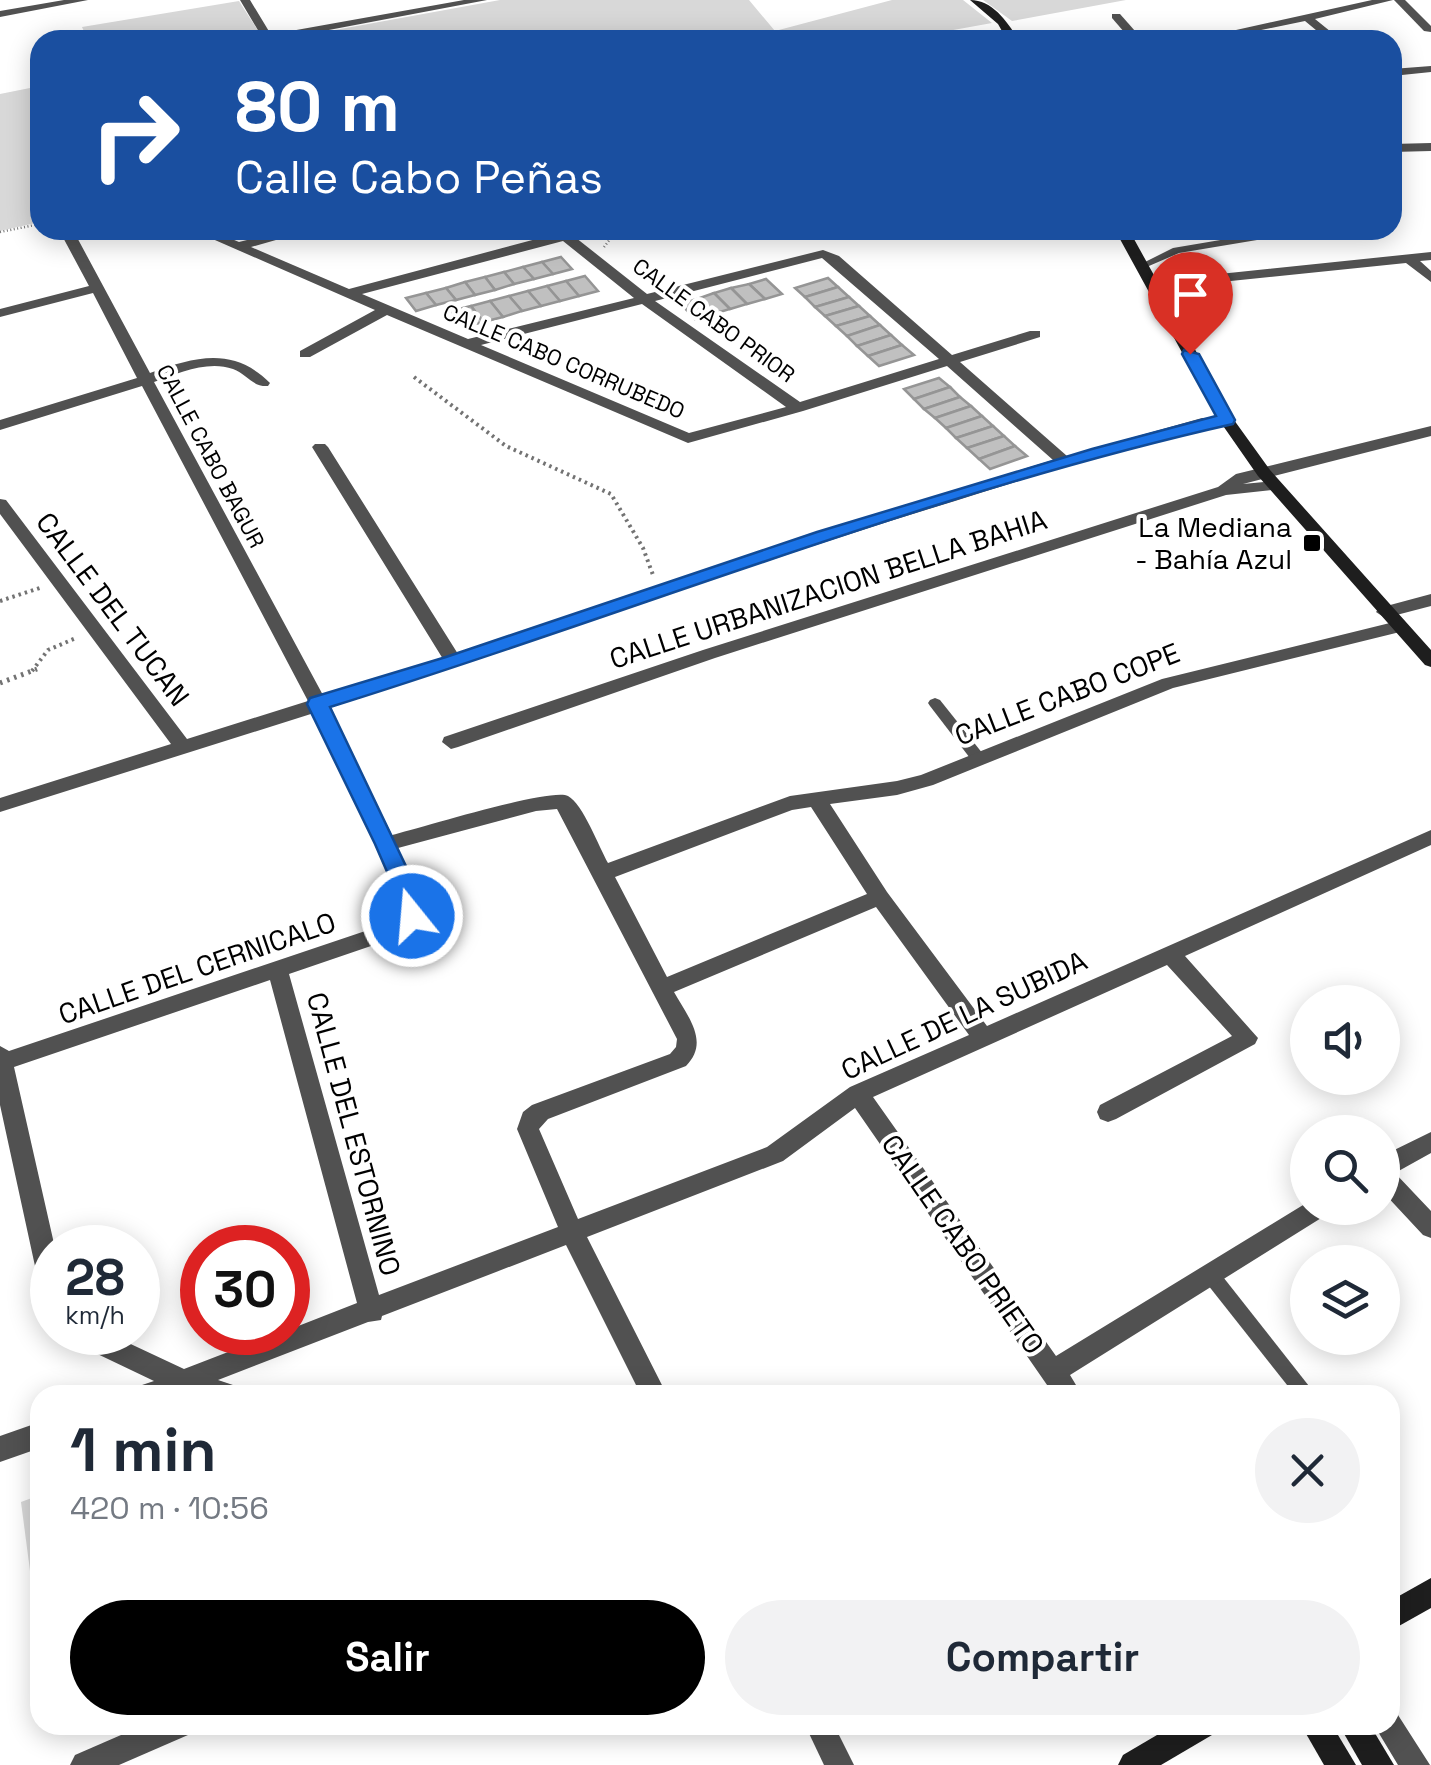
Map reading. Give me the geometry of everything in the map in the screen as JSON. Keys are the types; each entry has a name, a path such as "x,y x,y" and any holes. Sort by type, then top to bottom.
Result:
{"street":[{"path":"0,14 83,0"},
{"path":"245,0 264,30"},
{"path":"313,30 482,0"},
{"path":"975,0 1007,30"},
{"path":"1302,0 1327,30"},
{"path":"1242,30 1388,0"},
{"path":"1399,0 1428,29"},
{"path":"1116,16 1128,30"},
{"path":"1402,71 1431,69"},
{"path":"1402,148 1431,147"},
{"name":"CALLE CABO BAGUR","path":"71,240 318,704"},
{"name":"CALLE CABO CORRUBEDO","path":"221,240 678,437 708,436 1035,334"},
{"path":"237,247 265,240"},
{"path":"350,294 538,240"},
{"name":"CALLE CABO PRIOR","path":"571,240 644,300 798,408"},
{"path":"1128,240 1227,420 1263,472 1431,661"},
{"path":"467,344 823,254 834,259 1064,462"},
{"path":"1153,285 1431,256"},
{"path":"1409,258 1431,278"},
{"path":"0,312 96,288"},
{"path":"306,354 387,309"},
{"path":"0,425 193,363 216,360 236,364 264,383"},
{"path":"0,805 454,662 823,536 1064,462 1202,423 1227,420"},
{"name":"CALLE URBANIZACION BELLA BAHIA","path":"1224,490 1242,477 1431,431"},
{"path":"320,446 454,662"},
{"name":"CALLE URBANIZACION BELLA BAHIA","path":"451,742 708,654 1224,490 1275,486"},
{"name":"CALLE DEL TUCAN","path":"0,504 182,746"},
{"name":"CALLE CABO COPE","path":"603,874 815,797 897,788 1168,683 1391,619 1431,600"},
{"name":"CALLE DEL CERNICALO","path":"1,1060 278,971 408,922 413,904 318,704"},
{"path":"815,797 880,897 981,1035"},
{"path":"386,844 536,804 562,801 569,807 688,1039 683,1056 540,1112 529,1124 529,1134 573,1234 649,1385"},
{"name":"CALLE DE LA SUBIDA","path":"176,1385 775,1154 858,1094 981,1035 1431,837"},
{"path":"660,988 880,897"},
{"path":"1108,1112 1247,1038 1170,954"},
{"name":"CALLE DEL ESTORNINO","path":"278,971 372,1312"},
{"path":"1,1060 38,1225"},
{"name":"CALLE CABO PRIETO","path":"858,1094 1062,1385"},
{"path":"1400,1161 1431,1142"},
{"path":"1400,1192 1431,1227"},
{"path":"1052,1372 1290,1225"},
{"path":"126,1355 194,1385"},
{"path":"0,1449 30,1438"},
{"path":"1400,1610 1431,1592"},
{"path":"84,1765 154,1735"},
{"path":"824,1735 839,1765"},
{"path":"1133,1765 1177,1735"},
{"path":"1322,1735 1341,1765"},
{"path":"1360,1735 1379,1765"},
{"path":"1394,1735 1414,1765"}],"lane":[{"path":"1142,266 1177,250 1240,240"},
{"path":"935,704 978,758"},
{"path":"1210,1274 1299,1385"}],"path":[{"path":"0,232 30,226"},
{"path":"414,377 506,446 611,494 644,548 658,592"},
{"path":"0,602 60,580"},
{"path":"0,683 36,670 48,650 96,630"}],"shaded area":[{"path":"500,0 749,0 774,30 335,30"},
{"path":"892,0 963,0 992,23 953,30 779,30"},
{"path":"983,0 1126,0 1012,21"},
{"path":"239,1 258,30 83,30 82,27"},
{"path":"30,88 30,224 0,231 0,94"},
{"path":"30,1499 30,1571 21,1502"}],"building":[{"path":"561,257 572,269 553,274 542,262"},
{"path":"542,262 553,274 534,279 523,267"},
{"path":"523,267 534,279 514,284 504,272"},
{"path":"504,272 514,284 495,290 485,277"},
{"path":"585,276 598,291 579,296 566,281"},
{"path":"485,277 495,290 475,295 465,282"},
{"path":"828,278 838,287 805,297 795,288"},
{"path":"766,279 782,294 765,299 749,284"},
{"path":"566,281 579,296 560,301 547,286"},
{"path":"465,282 475,295 456,300 446,288"},
{"path":"749,284 765,299 747,304 731,288"},
{"path":"547,286 560,301 541,306 528,291"},
{"path":"838,287 849,297 815,307 805,297"},
{"path":"446,288 456,300 436,305 426,293"},
{"path":"731,288 747,304 730,309 714,293"},
{"path":"528,291 541,306 522,311 509,296"},
{"path":"426,293 436,305 416,311 406,298"},
{"path":"714,293 730,309 713,314 697,299"},
{"path":"509,296 522,311 503,317 490,301"},
{"path":"849,297 859,306 825,316 815,307"},
{"path":"697,299 713,314 695,319 680,303"},
{"path":"490,301 503,317 483,322 471,306"},
{"path":"471,306 483,322 464,327 451,311"},
{"path":"859,306 870,316 836,326 825,316"},
{"path":"870,316 880,325 847,336 836,326"},
{"path":"880,325 891,335 857,346 847,336"},
{"path":"891,335 902,345 868,356 857,346"},
{"path":"902,345 914,355 879,366 868,356"},
{"path":"939,378 950,387 914,399 904,389"},
{"path":"950,387 960,397 924,409 914,399"},
{"path":"960,397 971,406 935,418 924,409"},
{"path":"971,406 982,416 946,428 935,418"},
{"path":"982,416 993,426 956,438 946,428"},
{"path":"993,426 1004,436 967,448 956,438"},
{"path":"1004,436 1015,446 979,459 967,448"},
{"path":"1015,446 1027,456 990,469 979,459"}],"place":[{"name":"La Mediana - Bahía Azul","path":"1312,543"}],"route":[{"path":"412,916 413,904 318,704 454,662 823,536 1098,452 1202,423 1227,420 1190,354"}]}
